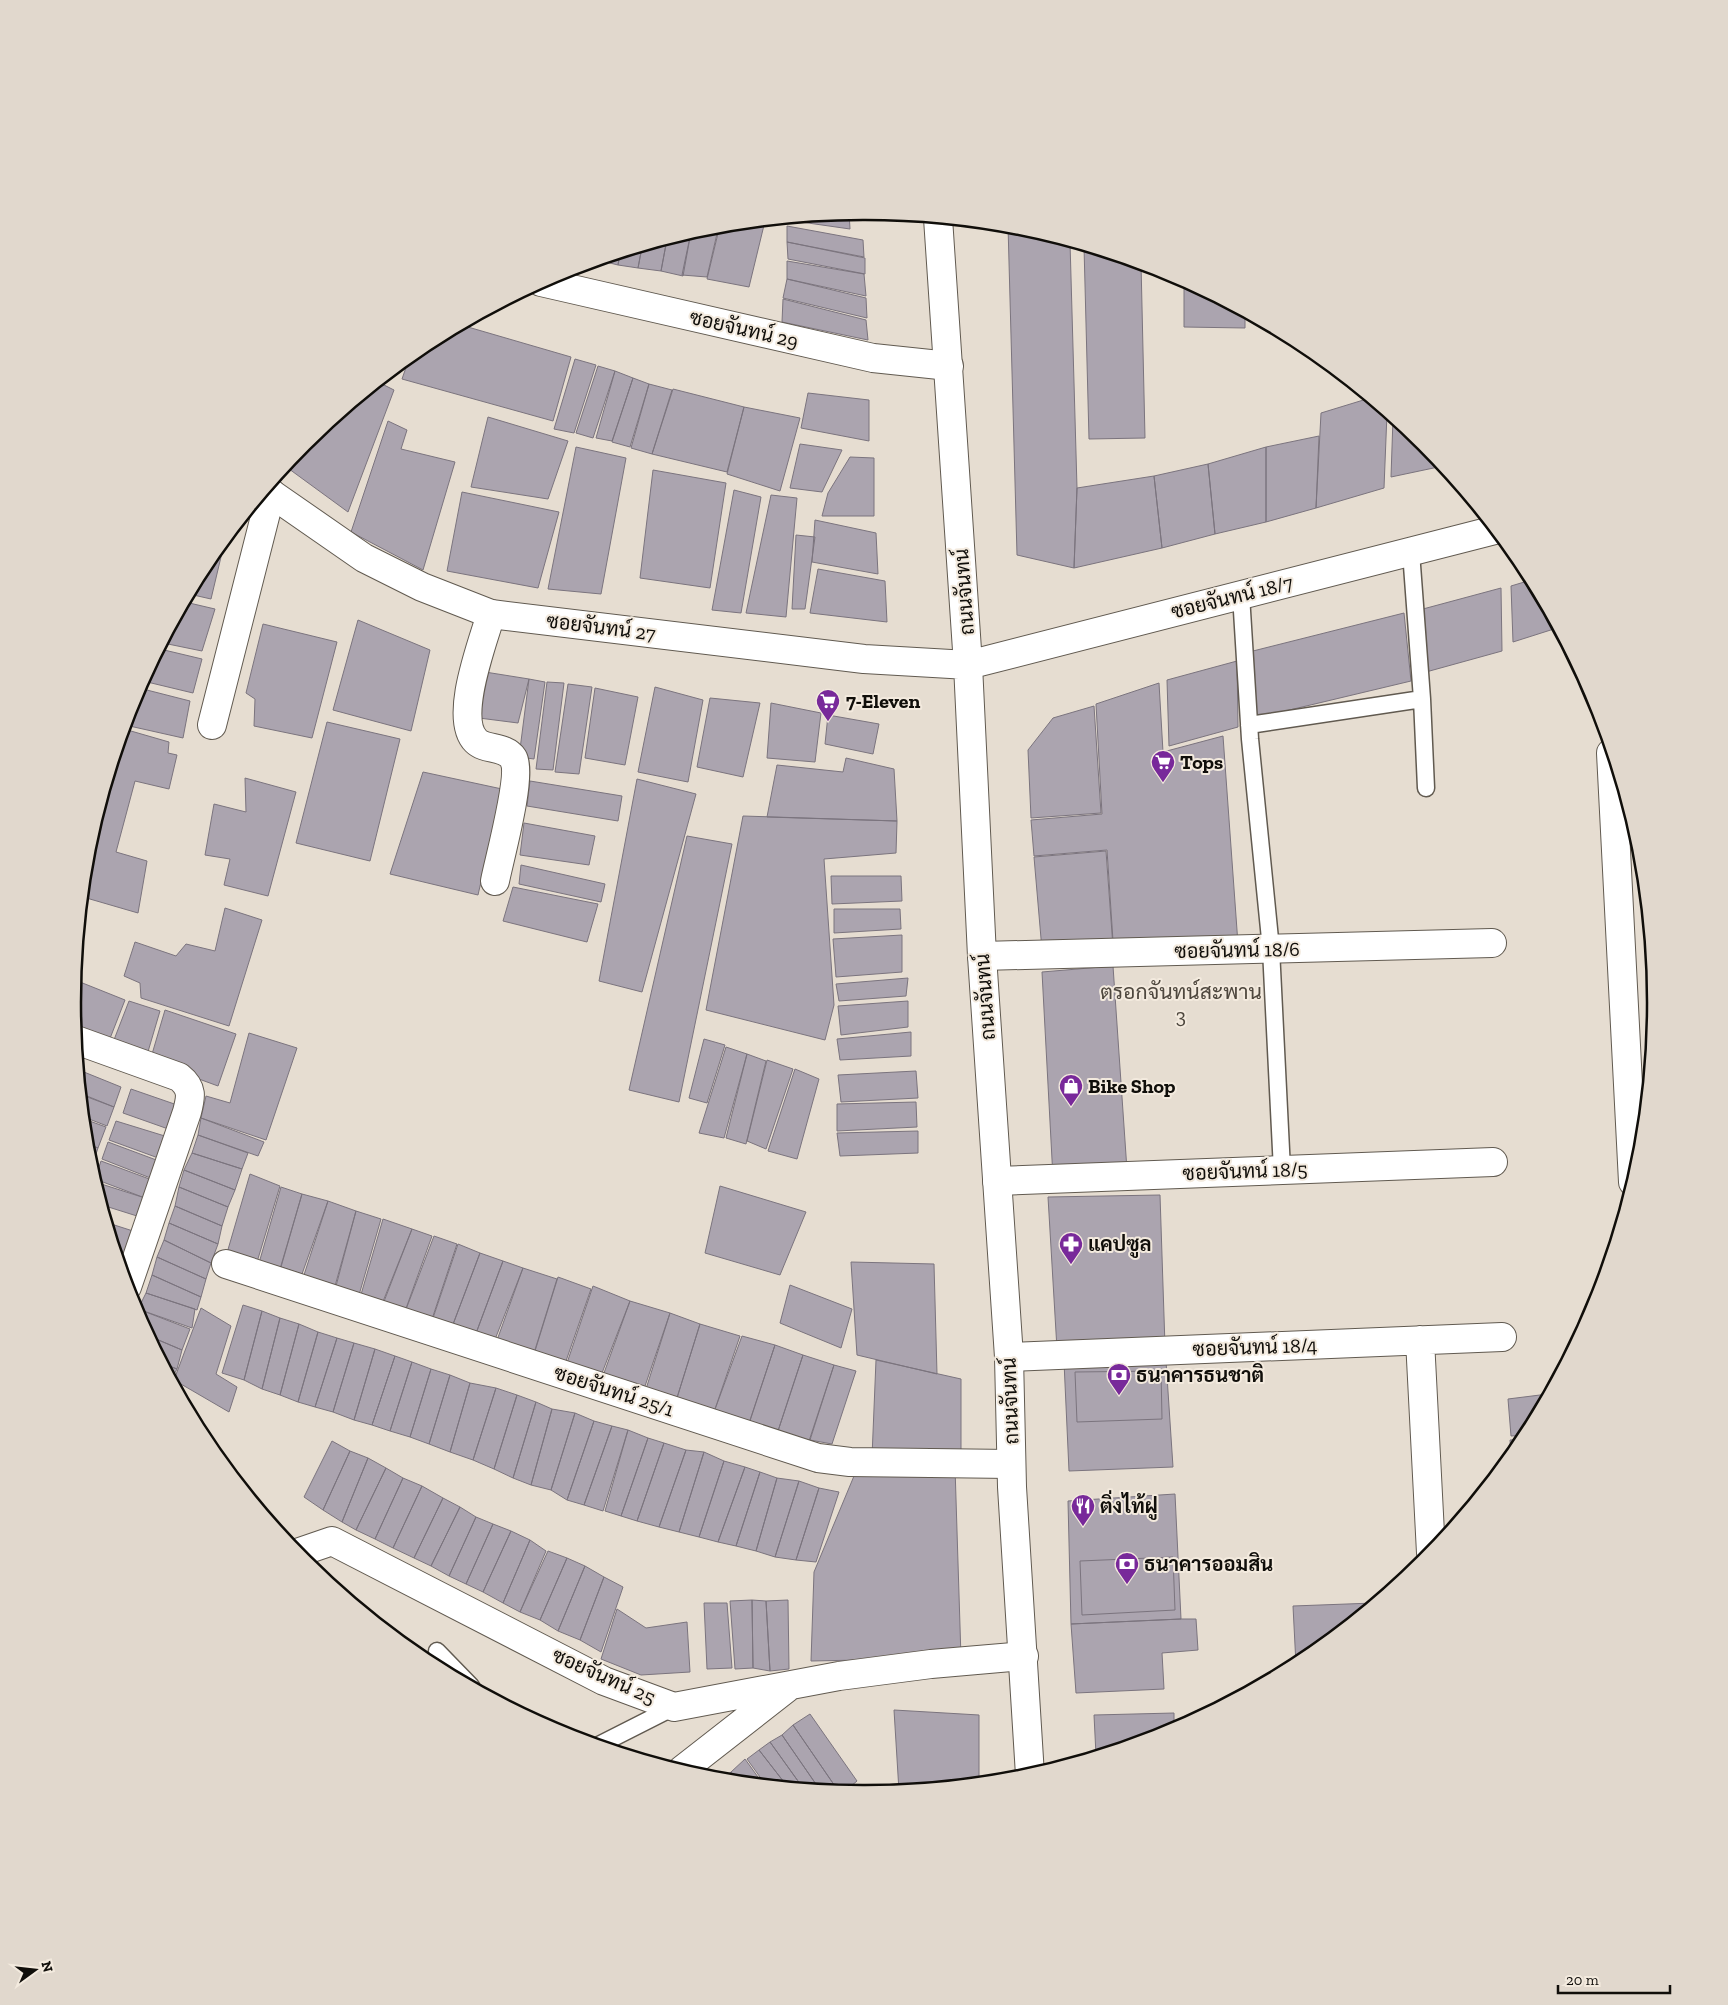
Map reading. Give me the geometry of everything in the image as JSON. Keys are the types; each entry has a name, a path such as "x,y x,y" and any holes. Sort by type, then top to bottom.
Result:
{"street":[{"name":"ถนนจันทน์","path":"938,223 968,665 982,956 1009,1357 1011,1464 1030,1767"},
{"name":"ซอยจันทน์ 29","path":"552,285 873,358 949,366"},
{"name":"ซอยจันทน์ 27","path":"270,492 364,558 422,588 491,614 864,659 968,665"},
{"path":"212,725 267,496"},
{"name":"ซอยจันทน์ 18/7","path":"968,665 1489,532"},
{"path":"491,614 468,700 466,715 469,732 477,742 503,751 513,758 516,769 513,797 494,881"},
{"path":"1612,774 1632,1156"},
{"name":"ซอยจันทน์ 18/6","path":"982,956 1492,943"},
{"path":"83,1042 179,1077 188,1084 191,1095 188,1112 131,1275"},
{"name":"ซอยจันทน์ 18/5","path":"997,1180 1493,1162"},
{"name":"ซอยจันทน์ 25/1","path":"226,1264 818,1458 850,1462 1011,1464"},
{"name":"ซอยจันทน์ 18/4","path":"1009,1357 1502,1337"},
{"path":"1420,1340 1430,1542"},
{"name":"ซอยจันทน์ 25","path":"306,1551 332,1541 604,1681 674,1707 840,1676 922,1665 1024,1656"},
{"path":"688,1765 790,1686"}],"lane":[{"path":"1411,552 1422,699 1426,788"},
{"path":"1241,595 1249,725 1271,949 1282,1170"},
{"path":"1249,725 1422,699"},
{"path":"437,1651 455,1669"},
{"path":"606,1742 674,1707"}],"building":[{"path":"849,220 850,229 802,222"},
{"path":"764,226 749,287 707,279 718,234"},
{"path":"787,226 863,240 864,257 787,242"},
{"path":"1008,233 1070,247 1077,488 1074,568 1017,555"},
{"path":"717,234 707,277 682,275 689,240"},
{"path":"690,240 683,276 661,271 666,245"},
{"path":"787,242 865,258 865,274 788,259"},
{"path":"666,245 661,271 638,268 641,252"},
{"path":"1084,251 1141,270 1145,438 1089,439"},
{"path":"641,252 638,268 618,265 619,259"},
{"path":"619,259 618,265 608,262"},
{"path":"787,261 864,274 866,296 787,279"},
{"path":"787,279 866,298 867,318 783,298"},
{"path":"1184,288 1245,319 1245,328 1184,327"},
{"path":"783,299 866,320 868,340 782,322"},
{"path":"469,327 571,357 553,421 402,379 406,369"},
{"path":"575,359 596,365 574,433 554,429"},
{"path":"598,366 615,371 593,438 576,433"},
{"path":"615,371 633,378 612,441 596,438"},
{"path":"633,378 649,384 630,447 612,442"},
{"path":"649,384 672,390 652,454 631,448"},
{"path":"384,385 394,390 348,512 291,470 348,414"},
{"path":"673,389 744,407 727,472 652,454"},
{"path":"808,393 869,400 869,441 801,428"},
{"path":"1363,400 1387,420 1384,488 1316,508 1321,413"},
{"path":"744,407 800,418 780,491 727,474"},
{"path":"488,417 568,441 548,499 471,487"},
{"path":"388,421 407,430 401,449 455,462 423,570 351,532"},
{"path":"1393,426 1435,468 1391,477"},
{"path":"1319,436 1316,508 1266,522 1266,447"},
{"path":"800,444 842,450 822,492 790,488"},
{"path":"576,447 626,458 601,594 548,589"},
{"path":"1266,447 1266,522 1215,534 1208,464"},
{"path":"850,457 874,458 874,516 822,516 828,493"},
{"path":"1208,464 1215,534 1162,548 1154,476"},
{"path":"653,470 726,483 710,588 640,578"},
{"path":"1154,476 1162,548 1074,568 1077,488"},
{"path":"734,490 761,497 741,613 712,610"},
{"path":"462,492 559,512 538,588 447,571"},
{"path":"771,495 797,498 786,617 746,613"},
{"path":"815,520 876,533 878,574 812,562"},
{"path":"796,535 815,537 805,609 792,609"},
{"path":"221,557 211,599 196,596"},
{"path":"818,569 885,581 887,622 810,613"},
{"path":"1524,582 1552,630 1513,642 1511,586"},
{"path":"1501,588 1502,651 1426,672 1423,609"},
{"path":"191,603 215,609 202,651 168,644"},
{"path":"1404,613 1411,681 1256,718 1253,651"},
{"path":"358,620 430,650 411,731 333,710"},
{"path":"263,624 337,642 312,738 254,726 255,699 246,693"},
{"path":"165,650 202,659 193,693 150,683"},
{"path":"1237,661 1238,727 1169,746 1167,680"},
{"path":"485,672 529,679 518,723 479,718"},
{"path":"529,679 545,682 534,759 519,757"},
{"path":"547,682 564,683 553,770 536,769"},
{"name":"Tops","path":"1159,683 1163,752 1223,736 1238,944 1113,941 1107,850 1034,856 1031,820 1102,814 1096,704"},
{"path":"568,684 592,687 579,774 555,772"},
{"path":"655,687 703,700 688,782 638,772"},
{"path":"595,688 638,697 625,765 585,758"},
{"path":"147,690 190,701 183,738 132,727"},
{"path":"710,698 760,703 743,777 697,767"},
{"path":"771,703 821,713 815,762 767,758"},
{"path":"1094,706 1101,813 1031,818 1028,750 1053,718"},
{"path":"828,715 879,724 873,754 825,744"},
{"path":"327,722 400,739 370,861 296,843"},
{"path":"131,731 169,742 168,753 177,755 169,789 135,781 116,852 147,861 138,913 88,899 96,850 108,800"},
{"path":"846,758 894,769 897,821 767,817 777,765 843,772"},
{"path":"423,772 502,789 478,895 390,874"},
{"path":"245,778 296,792 268,896 224,885 230,859 205,855 214,804 246,812"},
{"path":"637,779 696,794 642,992 599,981"},
{"path":"530,781 622,796 618,821 527,806"},
{"path":"743,816 897,821 896,853 824,859 834,1005 825,1040 706,1010"},
{"path":"524,823 595,836 589,865 520,855"},
{"path":"687,836 732,844 679,1102 629,1090"},
{"path":"1106,851 1113,947 1042,950 1034,857"},
{"path":"521,865 605,884 601,902 519,884"},
{"path":"831,876 901,876 902,901 832,904"},
{"path":"513,887 598,904 587,942 503,921"},
{"path":"225,908 262,920 229,1026 141,998 140,983 124,976 135,942 176,956 186,944 215,951"},
{"path":"834,909 900,909 901,929 834,933"},
{"path":"902,935 902,972 836,977 833,939"},
{"path":"1113,966 1127,1170 1053,1178 1042,972"},
{"path":"908,978 906,996 839,1001 836,984"},
{"path":"82,983 125,1000 109,1041 82,1029"},
{"path":"129,1001 160,1011 147,1055 112,1045"},
{"path":"908,1001 908,1027 841,1035 838,1006"},
{"path":"165,1010 236,1034 218,1086 150,1061"},
{"path":"911,1032 911,1056 840,1060 837,1039"},
{"path":"249,1033 297,1048 266,1140 201,1118 206,1096 230,1103"},
{"path":"704,1039 725,1045 707,1103 689,1098"},
{"path":"726,1047 747,1054 724,1138 699,1133"},
{"path":"747,1054 766,1061 746,1144 726,1138"},
{"path":"767,1060 793,1069 766,1149 747,1141"},
{"path":"795,1069 819,1079 797,1159 768,1151"},
{"path":"916,1071 918,1098 841,1102 838,1075"},
{"path":"85,1072 121,1087 114,1107 87,1096"},
{"path":"131,1089 183,1107 174,1131 123,1113"},
{"path":"87,1097 114,1107 107,1126 90,1119"},
{"path":"916,1102 917,1127 837,1131 837,1104"},
{"path":"201,1118 264,1142 258,1156 198,1135"},
{"path":"91,1121 106,1127 98,1148 95,1147"},
{"path":"116,1121 168,1137 161,1159 109,1140"},
{"path":"918,1131 918,1153 840,1156 837,1133"},
{"path":"198,1135 248,1153 242,1169 192,1153"},
{"path":"108,1142 159,1161 153,1179 102,1159"},
{"path":"192,1153 242,1169 235,1190 184,1170"},
{"path":"101,1161 152,1180 145,1198 102,1182 99,1167"},
{"path":"184,1170 235,1190 228,1207 179,1187"},
{"path":"250,1174 280,1186 257,1262 227,1253"},
{"path":"103,1185 145,1198 137,1216 109,1207"},
{"path":"720,1186 806,1212 780,1275 705,1253"},
{"path":"179,1187 228,1207 222,1226 175,1206"},
{"path":"281,1187 302,1194 280,1269 259,1263"},
{"path":"302,1194 328,1201 302,1274 281,1267"},
{"path":"1160,1195 1165,1346 1057,1349 1048,1197"},
{"path":"328,1201 356,1211 335,1286 304,1275"},
{"path":"175,1206 222,1226 218,1244 169,1223"},
{"path":"356,1211 381,1219 359,1295 336,1286"},
{"path":"383,1219 412,1229 382,1304 360,1298"},
{"path":"169,1223 218,1244 211,1263 164,1240"},
{"path":"114,1225 133,1231 123,1255"},
{"path":"412,1229 432,1236 404,1314 383,1304"},
{"path":"434,1236 457,1244 431,1322 405,1312"},
{"path":"164,1240 211,1263 206,1279 157,1257"},
{"path":"458,1244 480,1253 452,1327 432,1321"},
{"path":"480,1253 503,1261 475,1336 452,1327"},
{"path":"157,1257 206,1279 201,1297 152,1275"},
{"path":"503,1261 523,1268 494,1342 475,1336"},
{"path":"851,1262 934,1264 937,1374 857,1355"},
{"path":"523,1268 557,1279 534,1353 496,1343"},
{"path":"152,1275 201,1297 197,1310 146,1293"},
{"path":"558,1277 591,1289 566,1361 535,1351"},
{"path":"790,1285 852,1309 841,1348 780,1323"},
{"path":"593,1286 630,1301 602,1373 567,1363"},
{"path":"146,1293 195,1309 192,1328 145,1312 141,1303"},
{"path":"630,1301 670,1313 644,1389 604,1373"},
{"path":"243,1305 262,1311 244,1380 222,1373"},
{"path":"201,1308 231,1326 216,1374 237,1387 229,1412 181,1384 176,1375"},
{"path":"262,1311 280,1318 262,1389 244,1380"},
{"path":"145,1312 190,1329 182,1350 158,1340"},
{"path":"670,1313 700,1324 676,1401 646,1389"},
{"path":"280,1318 299,1324 280,1395 262,1389"},
{"path":"299,1324 318,1332 298,1402 280,1395"},
{"path":"700,1324 740,1336 714,1412 676,1401"},
{"path":"318,1332 337,1338 315,1407 298,1402"},
{"path":"742,1336 775,1345 749,1423 714,1412"},
{"path":"337,1338 354,1343 333,1412 315,1407"},
{"path":"158,1340 182,1350 177,1369 172,1367"},
{"path":"354,1343 375,1349 354,1420 333,1412"},
{"path":"775,1345 803,1355 778,1431 749,1424"},
{"path":"375,1349 395,1356 372,1425 354,1420"},
{"path":"803,1355 834,1365 809,1441 778,1431"},
{"path":"395,1356 412,1362 390,1431 372,1425"},
{"path":"876,1360 961,1379 961,1460 872,1457"},
{"path":"1166,1361 1173,1467 1069,1471 1064,1362"},
{"path":"412,1362 431,1369 410,1437 390,1431"},
{"path":"834,1365 856,1371 832,1444 810,1440"},
{"path":"431,1369 450,1375 429,1444 410,1437"},
{"name":"ธนาคารธนชาติ","path":"1161,1371 1162,1419 1077,1422 1075,1372"},
{"path":"450,1375 470,1383 450,1452 429,1444"},
{"path":"470,1383 496,1388 473,1460 450,1452"},
{"path":"496,1388 517,1395 494,1469 473,1460"},
{"path":"517,1395 536,1402 513,1478 494,1469"},
{"path":"1541,1395 1516,1436 1511,1436 1508,1399"},
{"path":"536,1402 552,1409 531,1485 513,1478"},
{"path":"552,1409 575,1413 551,1490 531,1485"},
{"path":"575,1413 594,1421 567,1500 551,1490"},
{"path":"594,1421 612,1426 584,1505 567,1500"},
{"path":"612,1426 628,1430 603,1511 584,1505"},
{"path":"628,1430 648,1438 621,1516 605,1511"},
{"path":"648,1438 664,1443 637,1521 621,1516"},
{"path":"332,1441 350,1451 323,1510 304,1497"},
{"path":"664,1443 686,1450 659,1527 637,1521"},
{"path":"686,1450 704,1452 679,1532 659,1527"},
{"path":"350,1451 368,1458 342,1522 323,1510"},
{"path":"704,1452 724,1461 699,1537 679,1532"},
{"path":"368,1458 386,1468 356,1530 342,1522"},
{"path":"724,1461 745,1467 718,1542 699,1537"},
{"path":"859,1464 955,1467 961,1658 811,1661 814,1572"},
{"path":"745,1467 760,1472 736,1546 718,1542"},
{"path":"386,1468 403,1478 375,1539 356,1530"},
{"path":"760,1472 777,1478 756,1551 736,1546"},
{"path":"403,1478 422,1486 393,1548 375,1539"},
{"path":"777,1478 799,1481 775,1557 756,1551"},
{"path":"799,1481 819,1488 796,1560 775,1557"},
{"path":"422,1486 443,1498 414,1558 393,1548"},
{"path":"819,1488 839,1492 816,1562 796,1560"},
{"path":"1175,1494 1181,1619 1071,1624 1068,1501"},
{"path":"443,1498 460,1507 431,1566 414,1558"},
{"path":"460,1507 476,1517 449,1576 431,1566"},
{"path":"476,1517 493,1524 466,1584 449,1576"},
{"path":"493,1524 511,1531 483,1592 466,1584"},
{"path":"511,1531 530,1540 503,1603 483,1592"},
{"path":"530,1540 546,1551 520,1612 503,1603"},
{"path":"548,1551 567,1558 540,1620 520,1612"},
{"name":"ธนาคารออมสิน","path":"1173,1557 1175,1610 1082,1615 1080,1561"},
{"path":"567,1558 585,1566 558,1631 540,1620"},
{"path":"585,1566 604,1577 580,1640 558,1631"},
{"path":"604,1577 623,1587 601,1652 580,1640"},
{"path":"752,1600 766,1601 770,1671 753,1668"},
{"path":"752,1600 753,1668 735,1669 730,1601"},
{"path":"788,1600 789,1669 770,1671 766,1601"},
{"path":"704,1603 727,1603 732,1668 707,1669"},
{"path":"1365,1603 1295,1655 1293,1606"},
{"path":"617,1609 646,1628 687,1622 690,1672 641,1675 601,1659"},
{"path":"1196,1619 1198,1650 1162,1653 1164,1689 1076,1693 1071,1624"},
{"path":"894,1710 979,1715 979,1777 899,1784"},
{"path":"1174,1713 1174,1721 1096,1750 1094,1715"},
{"path":"810,1714 857,1781 853,1785 834,1784 793,1725"},
{"path":"793,1725 834,1784 816,1784 782,1735"},
{"path":"782,1735 816,1784 799,1783 770,1742"},
{"path":"770,1742 799,1783 783,1781 759,1750"},
{"path":"759,1750 783,1781 761,1779 747,1759"},
{"path":"745,1759 759,1778 732,1774 731,1772"}],"place":[{"name":"7-Eleven","path":"828,722"},
{"name":"Tops","path":"1163,783"},
{"name":"Bike Shop","path":"1071,1107"},
{"name":"แคปซูล","path":"1071,1265"},
{"name":"ธนาคารธนชาติ","path":"1119,1396"},
{"name":"ติ่งไท้ฝู","path":"1083,1527"},
{"name":"ธนาคารออมสิน","path":"1127,1585"}],"district":[{"name":"ตรอกจันทน์สะพาน 3","path":"1181,1003"}]}
